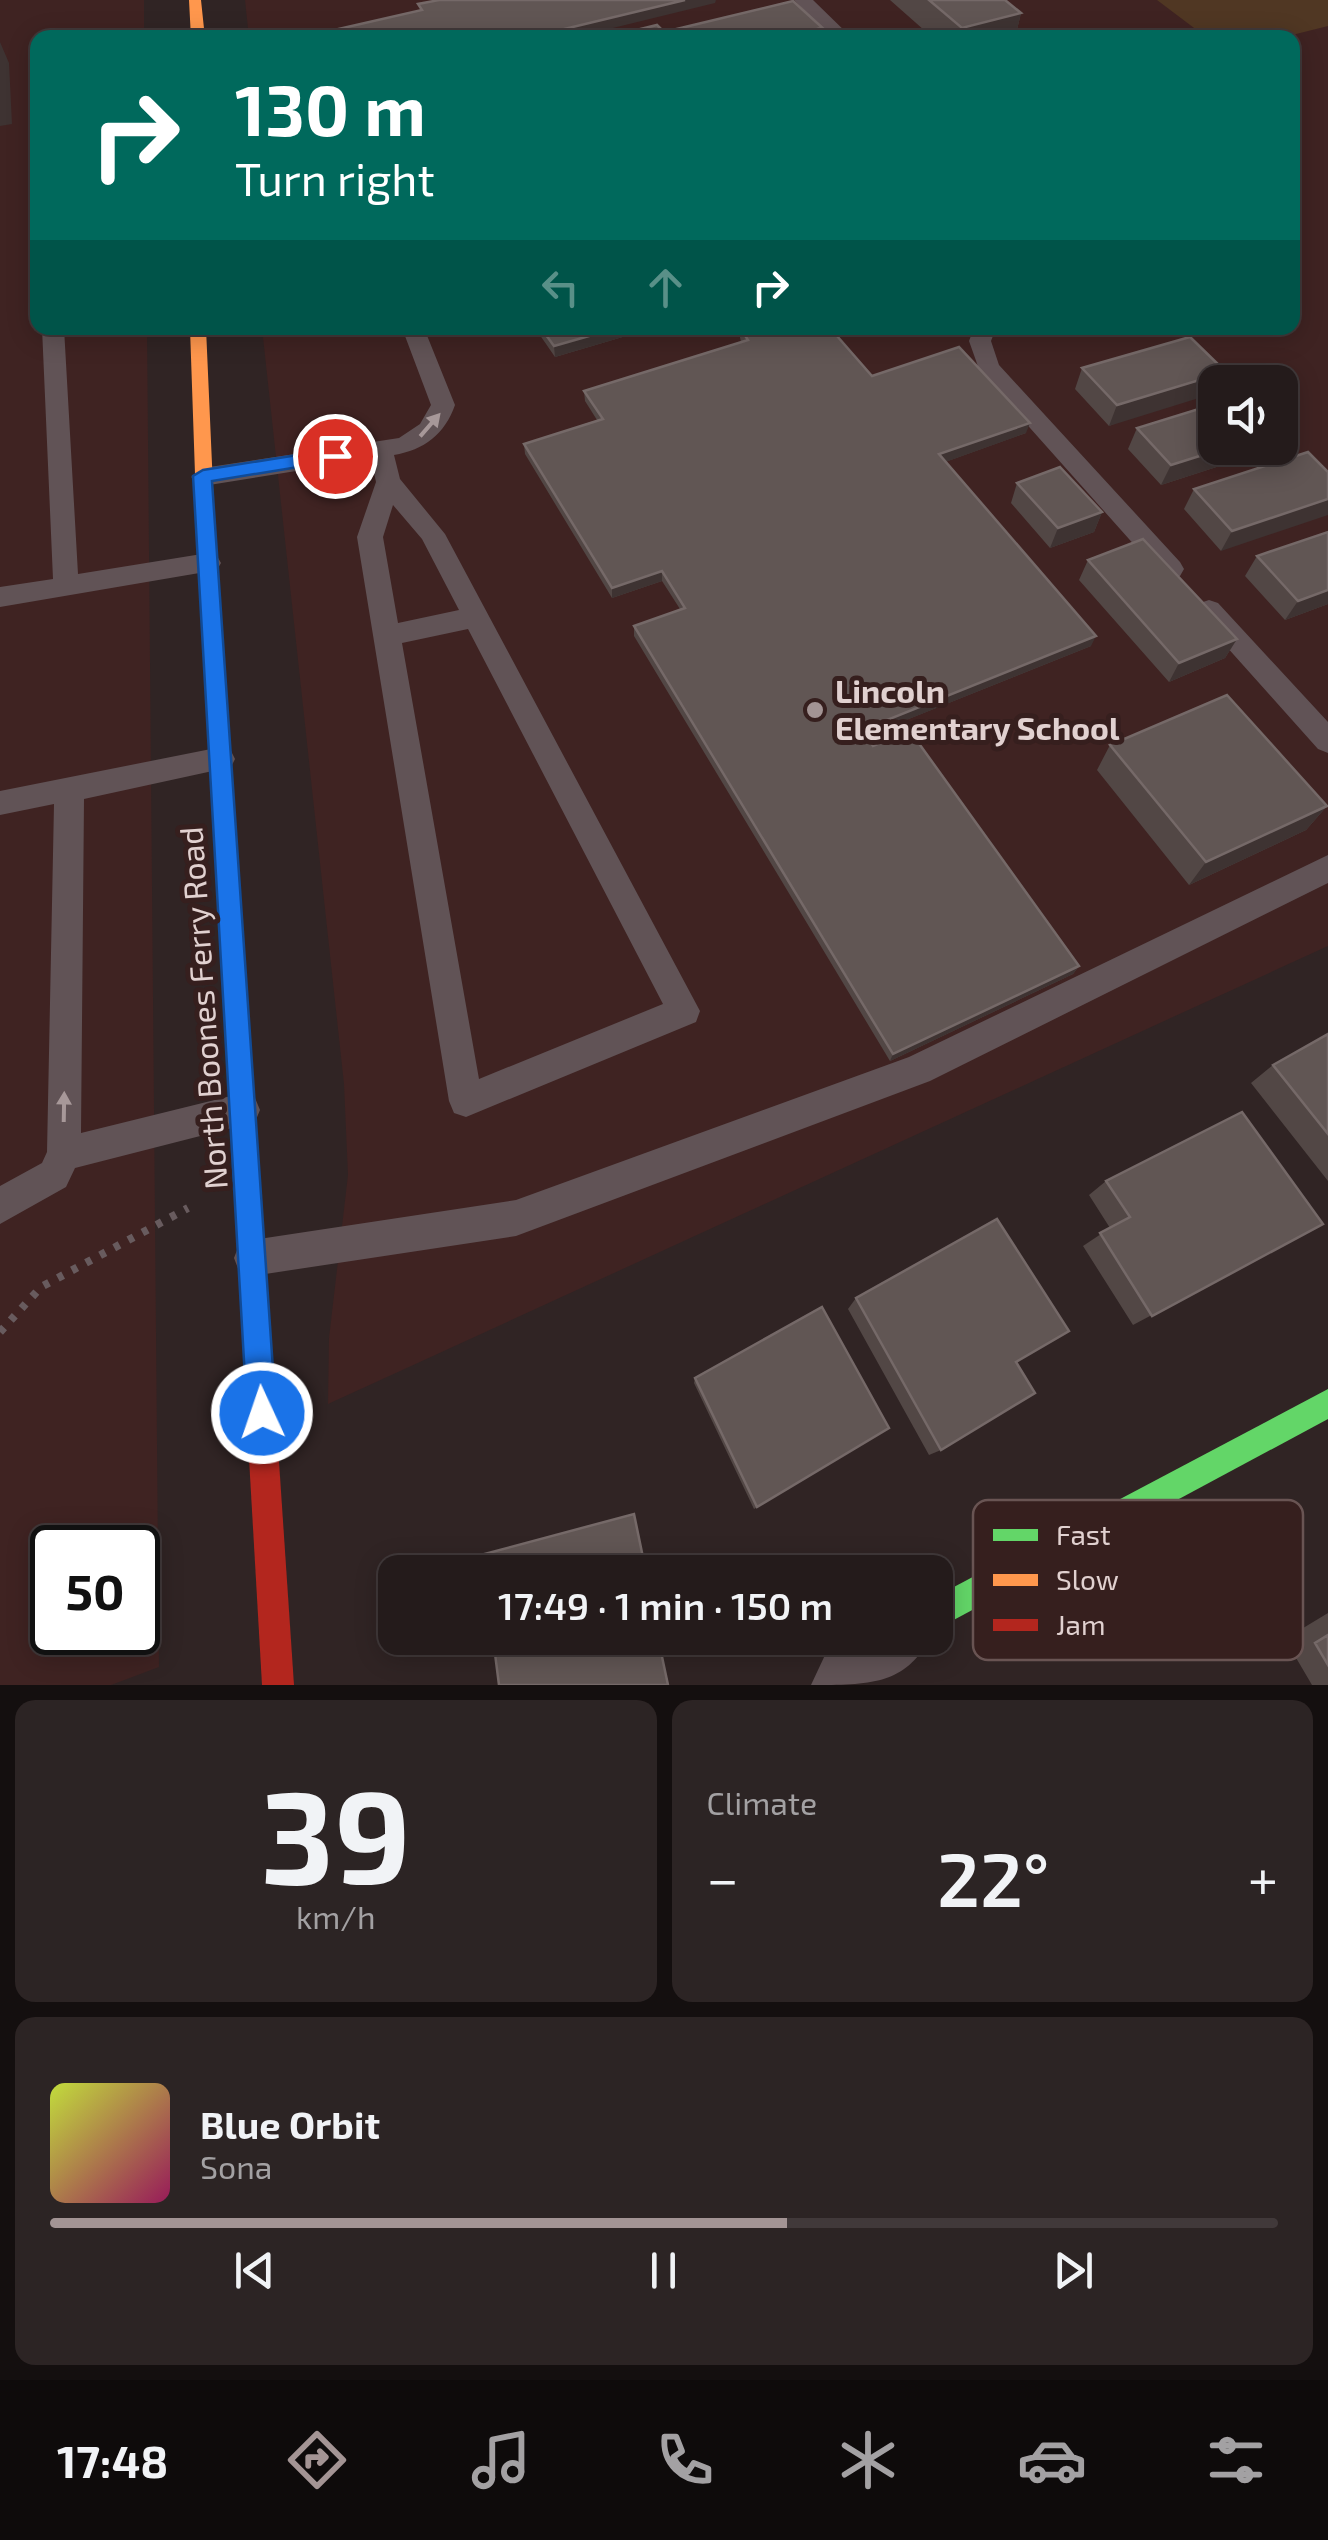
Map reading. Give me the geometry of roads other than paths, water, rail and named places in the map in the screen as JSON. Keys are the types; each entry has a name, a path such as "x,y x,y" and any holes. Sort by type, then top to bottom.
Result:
{"main road":[{"path":"195,0 197,30"},
{"name":"North Boones Ferry Road","path":"198,335 208,562 278,1685"},
{"path":"1147,1500 1328,1403"}],"street":[{"path":"850,1685 870,1655"}],"lane":[{"path":"803,0 835,30"},
{"path":"52,335 66,586"},
{"path":"203,476 381,448 420,438 440,417 441,394 416,335"},
{"path":"982,335 980,341 988,367 1007,390 1328,741"},
{"path":"381,448 388,482 432,534 684,1011 466,1101 370,537 388,482"},
{"path":"0,597 208,562"},
{"path":"387,636 476,617"},
{"path":"0,802 221,759"},
{"path":"0,1206 54,1175 64,1154 69,788"},
{"path":"252,1258 516,1218 918,1070 1328,868"},
{"path":"64,1154 243,1110"}],"place":[{"name":"Lincoln Elementary School","path":"815,710"}]}
